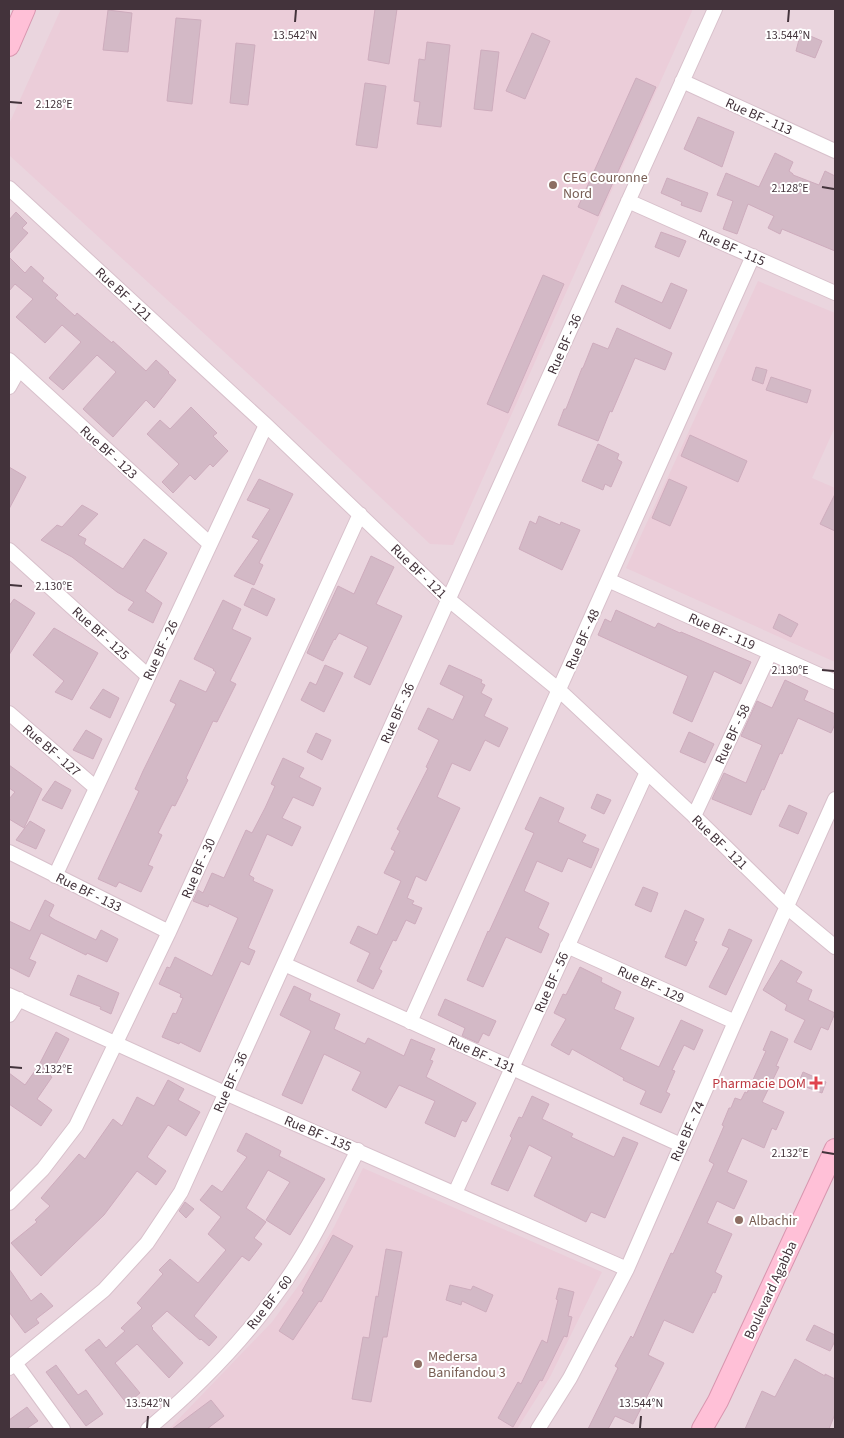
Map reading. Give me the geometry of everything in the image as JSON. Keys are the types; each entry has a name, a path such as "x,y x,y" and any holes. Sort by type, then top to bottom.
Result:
{"main road":[{"path":"9,46 22,10"},
{"name":"Boulevard Agabba","path":"702,1429 718,1401 835,1149"}],"street":[{"name":"Rue BF - 36","path":"12,1366 104,1290 147,1243 181,1192 715,9"},
{"name":"Rue BF - 113","path":"682,81 835,151"},
{"name":"Rue BF - 121","path":"9,188 266,425 448,599 559,690 694,816 787,907 835,947"},
{"name":"Rue BF - 115","path":"628,201 835,293"},
{"name":"Rue BF - 48","path":"410,1022 753,256"},
{"path":"9,387 14,364"},
{"name":"Rue BF - 123","path":"14,364 210,544"},
{"name":"Rue BF - 26","path":"55,876 266,425"},
{"name":"Rue BF - 30","path":"9,1203 44,1169 76,1126 169,932 360,514"},
{"name":"Rue BF - 125","path":"9,550 148,676"},
{"name":"Rue BF - 119","path":"608,580 835,682"},
{"name":"Rue BF - 58","path":"694,816 770,653"},
{"name":"Rue BF - 127","path":"9,713 96,788"},
{"name":"Rue BF - 56","path":"455,1193 646,772"},
{"name":"Rue BF - 74","path":"538,1429 570,1378 627,1270 835,799"},
{"name":"Rue BF - 133","path":"9,852 169,932"},
{"name":"Rue BF - 129","path":"567,946 735,1022"},
{"name":"Rue BF - 131","path":"284,964 681,1145"},
{"path":"9,1015 14,997"},
{"name":"Rue BF - 135","path":"14,997 627,1270"},
{"name":"Rue BF - 60","path":"148,1429 204,1380 236,1344 294,1270 358,1150"},
{"path":"12,1366 63,1429"}],"shaded area":[{"path":"9,9 835,9 835,1429 9,1429"},
{"path":"61,9 693,9 453,545 430,544 292,414 9,155 9,124"},
{"path":"758,281 835,313 835,427 812,478 835,488 835,662 626,568"},
{"path":"363,1168 602,1272 550,1377 517,1429 169,1429 272,1322 304,1278 334,1227"}],"building":[{"path":"375,9 397,9 389,64 368,60"},
{"path":"108,10 132,13 128,52 103,50"},
{"path":"176,18 201,20 192,104 167,101"},
{"path":"801,32 822,41 815,58 796,51"},
{"path":"532,33 550,41 525,99 506,91"},
{"path":"427,42 450,45 441,127 417,124 420,102 414,101 419,59 425,60"},
{"path":"236,43 255,45 248,105 230,103"},
{"path":"481,50 499,52 492,111 474,109"},
{"path":"636,78 656,87 598,216 578,207"},
{"path":"365,83 386,86 377,148 356,145"},
{"path":"698,117 734,132 722,167 684,149"},
{"path":"775,153 793,162 789,171 793,175 819,185 825,171 835,176 835,251 782,229 780,234 768,228 774,216 748,204 737,234 723,229 733,201 717,195 726,173 759,187"},
{"path":"667,178 708,193 701,212 681,205 682,202 661,193"},
{"path":"16,212 27,223 22,228 28,233 9,254 9,220"},
{"path":"661,232 686,241 679,257 655,247"},
{"path":"9,257 25,273 31,266 44,278 42,281 58,295 55,298 75,316 77,313 112,343 113,341 146,371 156,360 169,372 176,380 154,408 146,400 113,437 83,409 116,372 97,355 63,390 49,378 81,342 62,325 45,343 16,317 33,299 15,284 9,291"},
{"path":"543,275 564,284 508,413 487,404"},
{"path":"671,283 687,290 670,329 615,302 622,285 662,303"},
{"path":"617,328 672,353 665,370 635,358 598,441 558,425 593,343 608,349"},
{"path":"756,367 767,370 763,384 752,380"},
{"path":"771,377 811,390 807,403 766,390"},
{"path":"191,407 217,433 213,436 228,451 213,467 210,464 195,480 190,475 173,493 162,482 179,464 147,434 160,420 170,429"},
{"path":"690,435 747,461 738,482 681,456"},
{"path":"598,444 619,454 617,459 622,462 611,487 605,484 603,490 582,481"},
{"path":"9,467 26,477 9,509"},
{"path":"259,479 293,494 259,563 263,565 254,585 234,576 259,540 252,537 270,509 247,500"},
{"path":"669,479 687,487 670,526 652,518"},
{"path":"835,494 835,531 820,524"},
{"path":"82,505 98,514 78,535 86,539 84,544 123,569 144,539 167,553 145,591 162,603 153,623 128,610 134,602 117,592 72,557 41,540 57,525 62,527"},
{"path":"539,516 560,525 561,522 580,530 562,570 519,549 530,521 536,524"},
{"path":"371,556 394,567 376,604 402,616 370,685 354,677 368,647 339,633 323,661 307,653 338,586 354,594"},
{"path":"252,588 275,599 267,616 244,605"},
{"path":"14,599 35,613 9,655 9,606"},
{"path":"223,600 241,609 232,629 251,638 230,681 236,684 217,722 213,721 186,778 188,780 175,806 172,805 158,833 162,835 148,865 153,867 141,892 119,882 116,887 98,879 139,791 135,789 143,771 176,704 170,701 180,680 206,692 216,672 214,669 194,659"},
{"path":"616,610 655,628 658,623 751,662 741,684 714,671 692,722 673,713 688,676 598,635 605,619 611,622"},
{"path":"779,614 798,624 791,637 773,628"},
{"path":"54,628 98,653 72,700 55,692 64,681 33,655"},
{"path":"325,665 343,673 324,712 301,700 310,682 316,685"},
{"path":"449,665 482,680 481,683 485,685 481,693 492,699 484,716 508,728 499,747 485,740 470,771 452,763 437,797 460,808 426,881 416,876 407,898 414,901 412,904 422,908 415,924 406,920 396,941 393,940 379,969 382,971 373,989 357,981 370,953 350,943 358,926 377,935 401,881 384,873 395,851 391,849 400,831 397,829 428,768 426,767 439,740 418,729 428,708 453,720 464,696 440,684"},
{"path":"785,680 808,691 804,700 835,714 835,724 831,733 798,718 751,815 712,799 724,773 746,783 762,745 741,736 757,701 772,708"},
{"path":"103,689 119,698 110,718 90,708"},
{"path":"86,730 102,739 93,759 73,750"},
{"path":"689,732 714,744 705,763 680,752"},
{"path":"316,733 331,740 322,760 307,752"},
{"path":"283,758 304,768 299,777 321,788 313,806 293,797 282,818 301,827 292,846 267,834 249,875 254,878 253,881 273,890 248,948 255,951 249,965 241,961 200,1052 180,1042 179,1044 162,1037 173,1013 176,1014 183,998 180,997 181,994 159,984 167,967 170,968 175,957 212,976 238,918 209,904 208,907 193,901 198,890 203,893 212,873 224,878 246,830 252,833 265,808 275,786 271,784"},
{"path":"9,765 42,789 24,828 9,819 9,799 15,792 9,788"},
{"path":"55,781 71,790 62,809 42,800"},
{"path":"597,794 611,800 604,814 591,808"},
{"path":"540,797 564,808 558,822 586,835 582,842 599,849 591,868 568,858 562,872 537,861 524,891 549,903 538,928 549,934 541,953 506,937 483,987 467,980 534,833 525,829"},
{"path":"789,805 807,813 798,834 779,826"},
{"path":"30,821 45,830 36,849 16,840"},
{"path":"643,887 658,893 651,912 635,905"},
{"path":"45,900 54,905 49,916 55,920 96,940 101,930 118,939 107,962 87,953 86,955 41,933 29,959 36,962 29,977 9,967 9,921 30,931"},
{"path":"685,910 704,919 694,941 697,942 686,966 665,957"},
{"path":"729,929 752,940 726,995 709,987 729,948 722,945"},
{"path":"781,960 802,972 796,982 812,990 808,1000 835,1013 828,1030 821,1027 811,1050 794,1042 805,1020 785,1010 787,1005 763,990"},
{"path":"580,967 602,978 601,982 621,992 614,1009 634,1018 620,1049 659,1067 681,1020 703,1030 694,1050 684,1045 672,1070 675,1071 666,1092 670,1094 661,1113 640,1104 646,1091 623,1080 624,1078 572,1049 569,1055 551,1045 566,1019 554,1013 563,994 566,995"},
{"path":"78,975 119,993 111,1014 100,1009 101,1007 70,995"},
{"path":"294,986 311,994 309,1000 340,1014 334,1029 365,1044 368,1038 404,1056 411,1039 435,1049 430,1060 433,1061 426,1077 476,1103 466,1122 462,1120 455,1137 425,1123 435,1101 399,1085 386,1108 352,1090 361,1072 324,1054 302,1104 282,1095 311,1031 280,1015"},
{"path":"445,999 496,1021 489,1036 483,1033 478,1043 462,1036 465,1028 438,1015"},
{"path":"771,1031 788,1039 776,1066 779,1067 762,1102 784,1112 776,1130 772,1128 764,1148 742,1138 727,1172 747,1181 734,1209 717,1201 707,1223 732,1234 715,1272 722,1276 715,1293 713,1292 693,1333 664,1320 648,1355 664,1363 633,1424 615,1416 608,1429 588,1429 618,1368 615,1366 631,1336 633,1338 714,1164 709,1161 724,1126 722,1125 729,1108 731,1108 735,1098 741,1100 745,1092 747,1093 766,1051 763,1050"},
{"path":"56,1032 69,1039 50,1076 52,1077 37,1099 52,1110 41,1126 9,1104 9,1073 25,1085 39,1065"},
{"path":"803,1072 826,1082 822,1093 798,1084"},
{"path":"168,1080 184,1089 178,1100 200,1112 186,1136 168,1125 147,1157 166,1171 156,1185 137,1171 104,1215 41,1276 11,1243 37,1222 35,1220 50,1206 41,1198 79,1154 85,1159 113,1119 122,1126 137,1097 154,1106"},
{"path":"532,1096 549,1104 542,1119 573,1134 571,1137 614,1157 623,1137 638,1143 605,1218 591,1212 586,1222 534,1196 552,1157 529,1145 508,1191 491,1184 512,1138 510,1136 519,1117 522,1118"},
{"path":"246,1133 281,1151 279,1156 325,1179 290,1235 266,1220 290,1182 268,1170 246,1208 266,1222 254,1238 262,1244 249,1261 242,1256 194,1316 217,1337 209,1346 167,1311 151,1326 183,1363 169,1378 137,1344 115,1363 140,1393 127,1404 85,1350 99,1339 106,1348 125,1331 121,1328 142,1308 137,1303 163,1274 159,1270 170,1259 198,1283 226,1250 208,1234 221,1217 200,1200 212,1185 222,1192 247,1157 237,1151"},
{"path":"185,1202 194,1209 186,1218 179,1211"},
{"path":"333,1235 353,1246 321,1302 319,1301 293,1340 279,1331 304,1292 302,1291"},
{"path":"386,1249 402,1252 387,1337 383,1337 371,1402 352,1399 363,1337 369,1338"},
{"path":"9,1269 31,1301 41,1293 53,1306 36,1319 39,1323 25,1333 9,1312"},
{"path":"450,1285 471,1290 473,1286 493,1295 486,1312 462,1301 461,1305 446,1300"},
{"path":"559,1288 574,1292 568,1316 572,1317 567,1337 564,1336 542,1381 540,1380 513,1427 498,1418 518,1382 521,1384 542,1340 547,1343 558,1300 556,1299"},
{"path":"814,1325 835,1335 835,1341 830,1351 806,1340"},
{"path":"795,1359 825,1376 825,1374 835,1379 835,1414 829,1429 745,1429 762,1391 775,1397"},
{"path":"56,1365 78,1395 86,1390 103,1414 86,1426 46,1372"},
{"path":"211,1400 224,1416 207,1429 172,1429"},
{"path":"27,1407 38,1421 26,1429 9,1429 9,1420"}],"place":[{"name":"CEG Couronne Nord","path":"553,185"},
{"name":"Pharmacie DOM","path":"816,1083"},
{"name":"Albachir","path":"739,1220"},
{"name":"Medersa Banifandou 3","path":"418,1364"}]}
